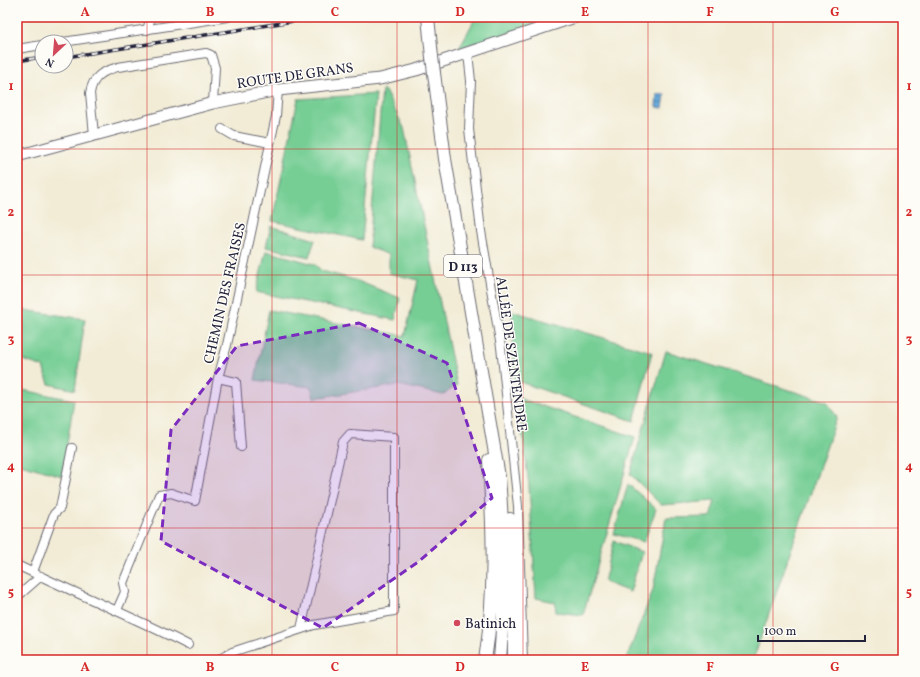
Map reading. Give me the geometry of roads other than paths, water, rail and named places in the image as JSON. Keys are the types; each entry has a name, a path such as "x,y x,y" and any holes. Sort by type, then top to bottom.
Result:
{"main road":[{"name":"D 113","path":"428,17 445,159 499,477 503,526 504,588 500,660"},
{"path":"485,660 492,616 494,572 489,423"},
{"path":"499,477 505,484 512,541 515,617 514,660"}],"street":[{"path":"148,30 152,17"},
{"path":"74,40 228,17"},
{"name":"ROUTE DE GRANS","path":"17,156 214,103 278,90 380,79 416,70 574,17"},
{"path":"17,49 34,46"},
{"path":"94,135 90,93 91,86 96,77 105,71 118,67 206,53 211,56 215,68 214,103"},
{"name":"ALLÉE DE SZENTENDRE","path":"468,53 472,81 469,129 481,232 501,347 518,506 523,660"},
{"name":"CHEMIN DES FRAISES","path":"117,610 125,592 123,583 159,495 171,493 195,502 218,378 229,337 276,116 278,90"},
{"path":"222,129 234,136 270,143"},
{"path":"218,378 236,382 241,448"},
{"path":"218,660 232,652 314,625 394,611 394,437 350,434 343,442 303,613 301,629"},
{"path":"32,572 54,514 60,508 72,448"},
{"path":"17,565 65,589 117,610 188,645"},
{"path":"17,597 41,576"},
{"path":"303,613 314,625"}],"water":[{"path":"657,94 665,95 663,108 656,107"}],"railway":[{"path":"74,56 319,17"},
{"path":"17,61 34,58"}],"place":[{"name":"Batinich","path":"457,623"}]}
